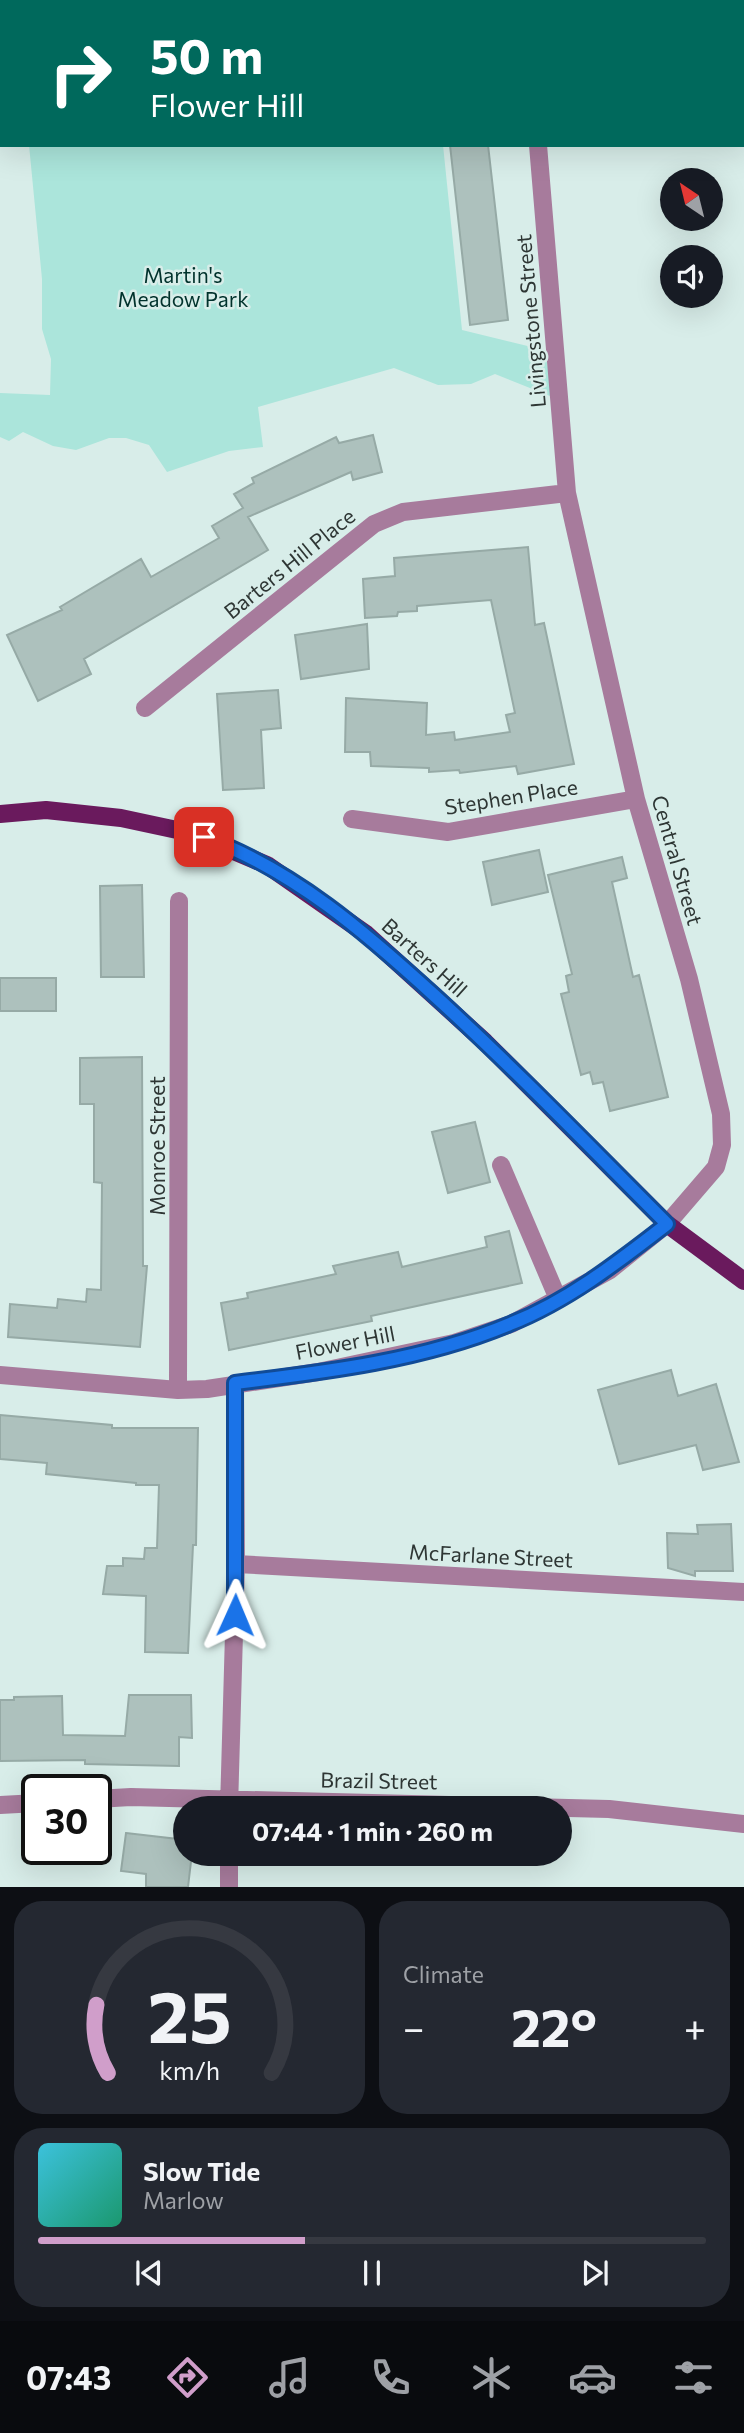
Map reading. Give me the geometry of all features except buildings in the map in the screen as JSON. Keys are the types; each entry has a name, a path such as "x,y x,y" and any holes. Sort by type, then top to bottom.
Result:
{"main road":[{"name":"Barters Hill","path":"0,814 46,810 121,818 191,833 267,865 366,934 485,1042 667,1224 744,1281"}],"street":[{"name":"Livingstone Street","path":"538,147 567,493"},
{"name":"Barters Hill Place","path":"145,708 374,524 404,512 567,493"},
{"name":"Central Street","path":"567,493 636,799 690,979 721,1114 722,1146 716,1167 667,1224"},
{"name":"Stephen Place","path":"352,819 448,832 636,799"},
{"name":"Monroe Street","path":"178,1390 179,901"},
{"path":"501,1165 558,1299"},
{"name":"Flower Hill","path":"0,1375 178,1390 318,1372 454,1343 511,1324 610,1270 667,1224"},
{"path":"229,1796 236,1563 235,1383"},
{"name":"McFarlane Street","path":"236,1563 744,1592"},
{"name":"Brazil Street","path":"112,1800 173,1802"},
{"path":"0,1805 21,1803"},
{"name":"Brazil Street","path":"572,1809 609,1809 744,1824"},
{"path":"229,1866 229,1887"}],"green space":[{"name":"Martin's Meadow Park","path":"29,147 443,147 462,330 544,350 555,398 495,374 471,384 438,385 394,368 258,407 263,447 229,451 167,472 149,445 126,438 109,438 76,450 53,446 23,432 9,441 0,437 0,393 50,395 51,359 42,329 42,279"}],"route":[{"path":"204,837 267,865 366,934 485,1042 667,1224 610,1270 511,1324 454,1343 393,1357 318,1372 235,1383 235,1615"}]}
